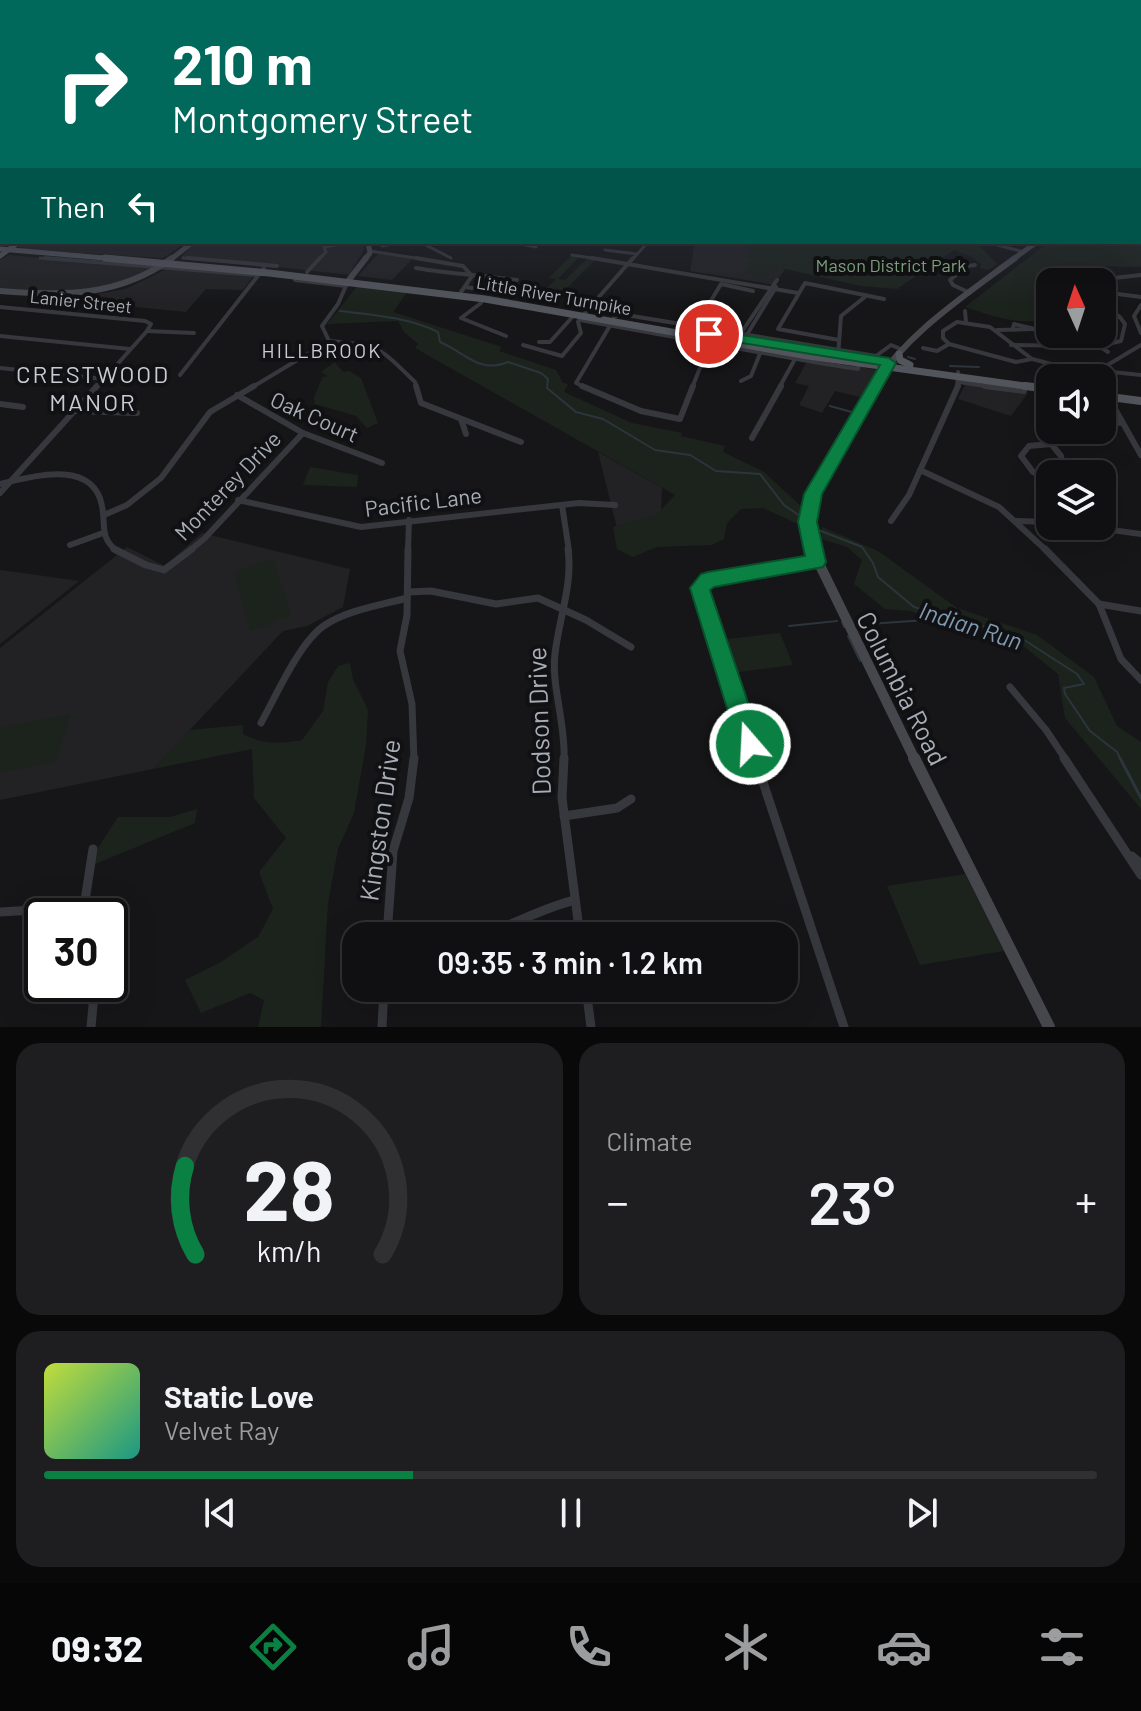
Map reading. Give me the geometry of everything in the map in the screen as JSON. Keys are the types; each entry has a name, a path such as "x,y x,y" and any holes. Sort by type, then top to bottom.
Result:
{"main road":[{"name":"Little River Turnpike","path":"2,252 124,257 166,263"},
{"name":"Little River Turnpike","path":"49,254 462,291 761,350 859,363 910,365 959,377 1036,385"},
{"path":"98,258 124,257"},
{"name":"Little River Turnpike","path":"260,272 307,272 349,282"},
{"name":"Little River Turnpike","path":"711,339 741,337 1019,389 1036,387"},
{"path":"901,352 900,361 910,365"},
{"path":"1116,394 1141,399"}],"street":[{"path":"0,291 88,295 126,285 166,263 188,244"},
{"path":"307,272 326,252 324,247 341,244"},
{"path":"329,341 322,326 370,251 368,244"},
{"path":"382,246 393,244"},
{"path":"424,244 451,258"},
{"path":"539,342 550,342 581,315 646,244"},
{"path":"994,244 1024,252"},
{"name":"Columbia Road","path":"1034,244 970,293 887,365 810,502 808,536 816,562 1049,1027"},
{"path":"519,245 536,247"},
{"path":"605,250 637,254"},
{"path":"370,251 457,264 466,268 471,275"},
{"path":"572,255 798,293"},
{"path":"40,258 166,263"},
{"path":"183,258 277,266"},
{"path":"970,293 953,285 950,280 967,266 975,265"},
{"path":"416,268 458,276 517,280"},
{"path":"180,375 260,272"},
{"path":"471,275 462,291 508,293"},
{"path":"1116,278 1141,275"},
{"path":"295,280 349,282"},
{"path":"839,340 778,329 805,283 884,299"},
{"path":"695,327 721,284 753,291"},
{"path":"711,339 680,419 641,411 576,383 612,321 620,314 741,337 773,288"},
{"path":"866,296 841,316 838,353 876,356 891,345 901,352"},
{"path":"1116,296 1141,297"},
{"path":"481,303 461,318 506,336"},
{"path":"1134,316 1141,305"},
{"name":"Lanier Street","path":"0,307 145,321 151,324 147,331 194,333"},
{"path":"965,311 966,322"},
{"path":"523,345 562,356 581,333 581,315"},
{"path":"1116,316 1123,319 1121,341"},
{"path":"1134,316 1141,317"},
{"path":"1134,316 1141,333"},
{"path":"1013,329 997,330 966,322 950,325 943,331 943,338 949,344 1016,362 1032,359"},
{"path":"997,330 1011,345 1032,359 1051,364"},
{"path":"0,493 147,331"},
{"path":"0,336 130,349"},
{"path":"104,515 127,505 153,485 205,417 329,341 363,343 378,348 415,382 421,403 521,442"},
{"path":"1108,352 1099,346 1121,341 1139,347"},
{"path":"923,348 937,351 949,344"},
{"path":"1011,345 1036,344"},
{"path":"1108,364 1139,347"},
{"path":"741,381 750,377 761,350 858,369 859,363"},
{"path":"752,438 795,359"},
{"path":"0,368 104,379"},
{"path":"1116,374 1141,375"},
{"path":"891,521 907,499 959,377"},
{"name":"Oak Court","path":"237,395 303,433 382,463"},
{"path":"0,404 23,407"},
{"path":"74,411 137,413"},
{"path":"1116,413 1141,455"},
{"path":"461,419 466,434"},
{"path":"1116,422 1122,423"},
{"name":"Monterey Drive","path":"103,533 112,546 134,560 156,570 168,569 204,539 303,433"},
{"path":"1036,473 1021,456 1029,446 1051,444 1062,460"},
{"path":"920,470 993,503 1017,521 1071,572 1099,604 1121,659 1141,680"},
{"path":"0,484 36,474 71,476 91,485 100,497 104,515 103,533 70,545"},
{"name":"Pacific Lane","path":"238,500 354,527 562,505 615,505"},
{"name":"Dodson Drive","path":"562,505 571,558 554,657 565,737 561,784 578,922"},
{"name":"Kingston Drive","path":"388,922 393,851 409,798 414,766 412,704 400,662 408,595 409,520"},
{"path":"1017,521 1036,522"},
{"path":"1116,531 1141,534"},
{"path":"816,562 708,580 700,586 700,592 844,1027"},
{"path":"261,723 309,640 322,626 337,618 408,595 431,591 496,604 533,597 563,609 631,647"},
{"path":"1099,604 1141,611"},
{"path":"1010,687 1046,730 1141,875"},
{"path":"564,816 617,808 631,799"},
{"path":"1123,848 1141,864"},
{"path":"87,898 93,849"},
{"path":"521,922 554,905 575,900"},
{"path":"0,912 24,912"},
{"path":"91,1027 93,1002"},
{"path":"382,1027 383,1002"},
{"path":"588,1002 591,1027"}],"shaded area":[{"path":"22,244 181,246 163,258 17,249"},
{"path":"194,244 363,244 364,250 349,275 279,265 181,257"},
{"path":"696,244 802,244 775,284 690,271"},
{"path":"378,254 412,259 392,280 358,276"},
{"path":"9,255 151,270 94,292 0,289 0,260"},
{"path":"165,270 255,274 243,290 206,289 186,312 64,300 125,289"},
{"path":"806,363 851,369 853,365 880,371 864,398 835,391 822,413 799,405 809,386 795,383"},
{"path":"966,383 1028,393 1011,416 958,399"},
{"path":"598,452 662,488 661,515 622,548"},
{"path":"202,533 350,569 343,607 307,626 283,631 153,769 0,800 0,648 127,547 165,566"},
{"path":"0,570 30,574 79,581 0,644"}],"green space":[{"name":"Mason District Park","path":"749,244 783,244 789,248 791,244 978,244 997,264 988,270 980,268 981,264 970,256 954,250 897,289 861,286 781,268 782,263 778,271 770,269 767,276 746,273 752,260 746,257"},
{"path":"1046,244 1141,244 1141,267 1036,268 1036,321 996,317 965,307"},
{"path":"571,256 579,257 558,279 565,280 588,258 595,260 553,302 536,299 556,279 549,278"},
{"path":"358,285 408,291 393,312 502,347 499,351 556,370 563,383 568,384 564,392 632,423 725,446 723,452 764,472 802,507 800,525 763,508 741,509 727,523 724,539 711,545 657,547 633,557 617,549 613,527 657,514 675,495 415,348 418,344 404,332 398,321 327,324"},
{"path":"335,362 343,372 349,371 361,378 378,423 367,428 356,416 315,404 314,398 322,378 328,376 321,372"},
{"path":"310,467 358,475 357,487 303,485"},
{"path":"822,527 878,551 957,608 1037,635 1094,677 1117,726 1141,742 1141,809 1065,718 1058,674 1021,644 910,611 885,609 854,584 862,560 847,547 821,539"},
{"path":"273,558 292,615 250,631 234,572"},
{"path":"780,633 793,665 731,673 720,640"},
{"path":"350,663 353,679 368,710 366,745 354,813 338,849 328,903 321,1027 258,1027 264,1000 250,993 201,1013 185,980 221,962 258,937 273,909 259,872 286,838 254,798 252,749 153,769 189,730 243,725 243,734 264,742 302,740 323,711 328,682 338,666"},
{"path":"71,714 56,762 0,773 0,727"},
{"path":"197,809 195,823 95,864 98,848 118,817 170,817"},
{"path":"965,874 1004,951 920,965 887,886"}],"waterway":[{"name":"Indian Run","path":"340,311 414,323 438,332 440,342 473,361 489,365 508,362 541,373 548,379 547,388 576,412 603,419 655,450 690,455 716,471 760,474 784,505 800,516"},
{"path":"908,357 915,359"},
{"path":"950,366 979,367"},
{"path":"830,406 855,413"},
{"name":"Indian Run","path":"812,514 816,529 862,547 878,577 914,607 954,618"},
{"path":"802,518 802,533"},
{"path":"802,560 809,558 806,546"},
{"path":"855,625 954,618"},
{"name":"Indian Run","path":"954,618 1018,636 1077,674 1084,684 1064,688 1065,694 1090,731 1117,752 1120,758"},
{"path":"789,626 837,621"},
{"path":"842,622 844,627"},
{"path":"848,636 860,661"},
{"name":"Indian Run","path":"1120,758 1141,798"}],"district":[{"name":"HILLBROOK","path":"322,350"},
{"name":"CRESTWOOD MANOR","path":"93,387"}],"route":[{"path":"709,334 889,363 818,483 808,507 808,536 816,562 708,580 700,588 750,744"}]}
